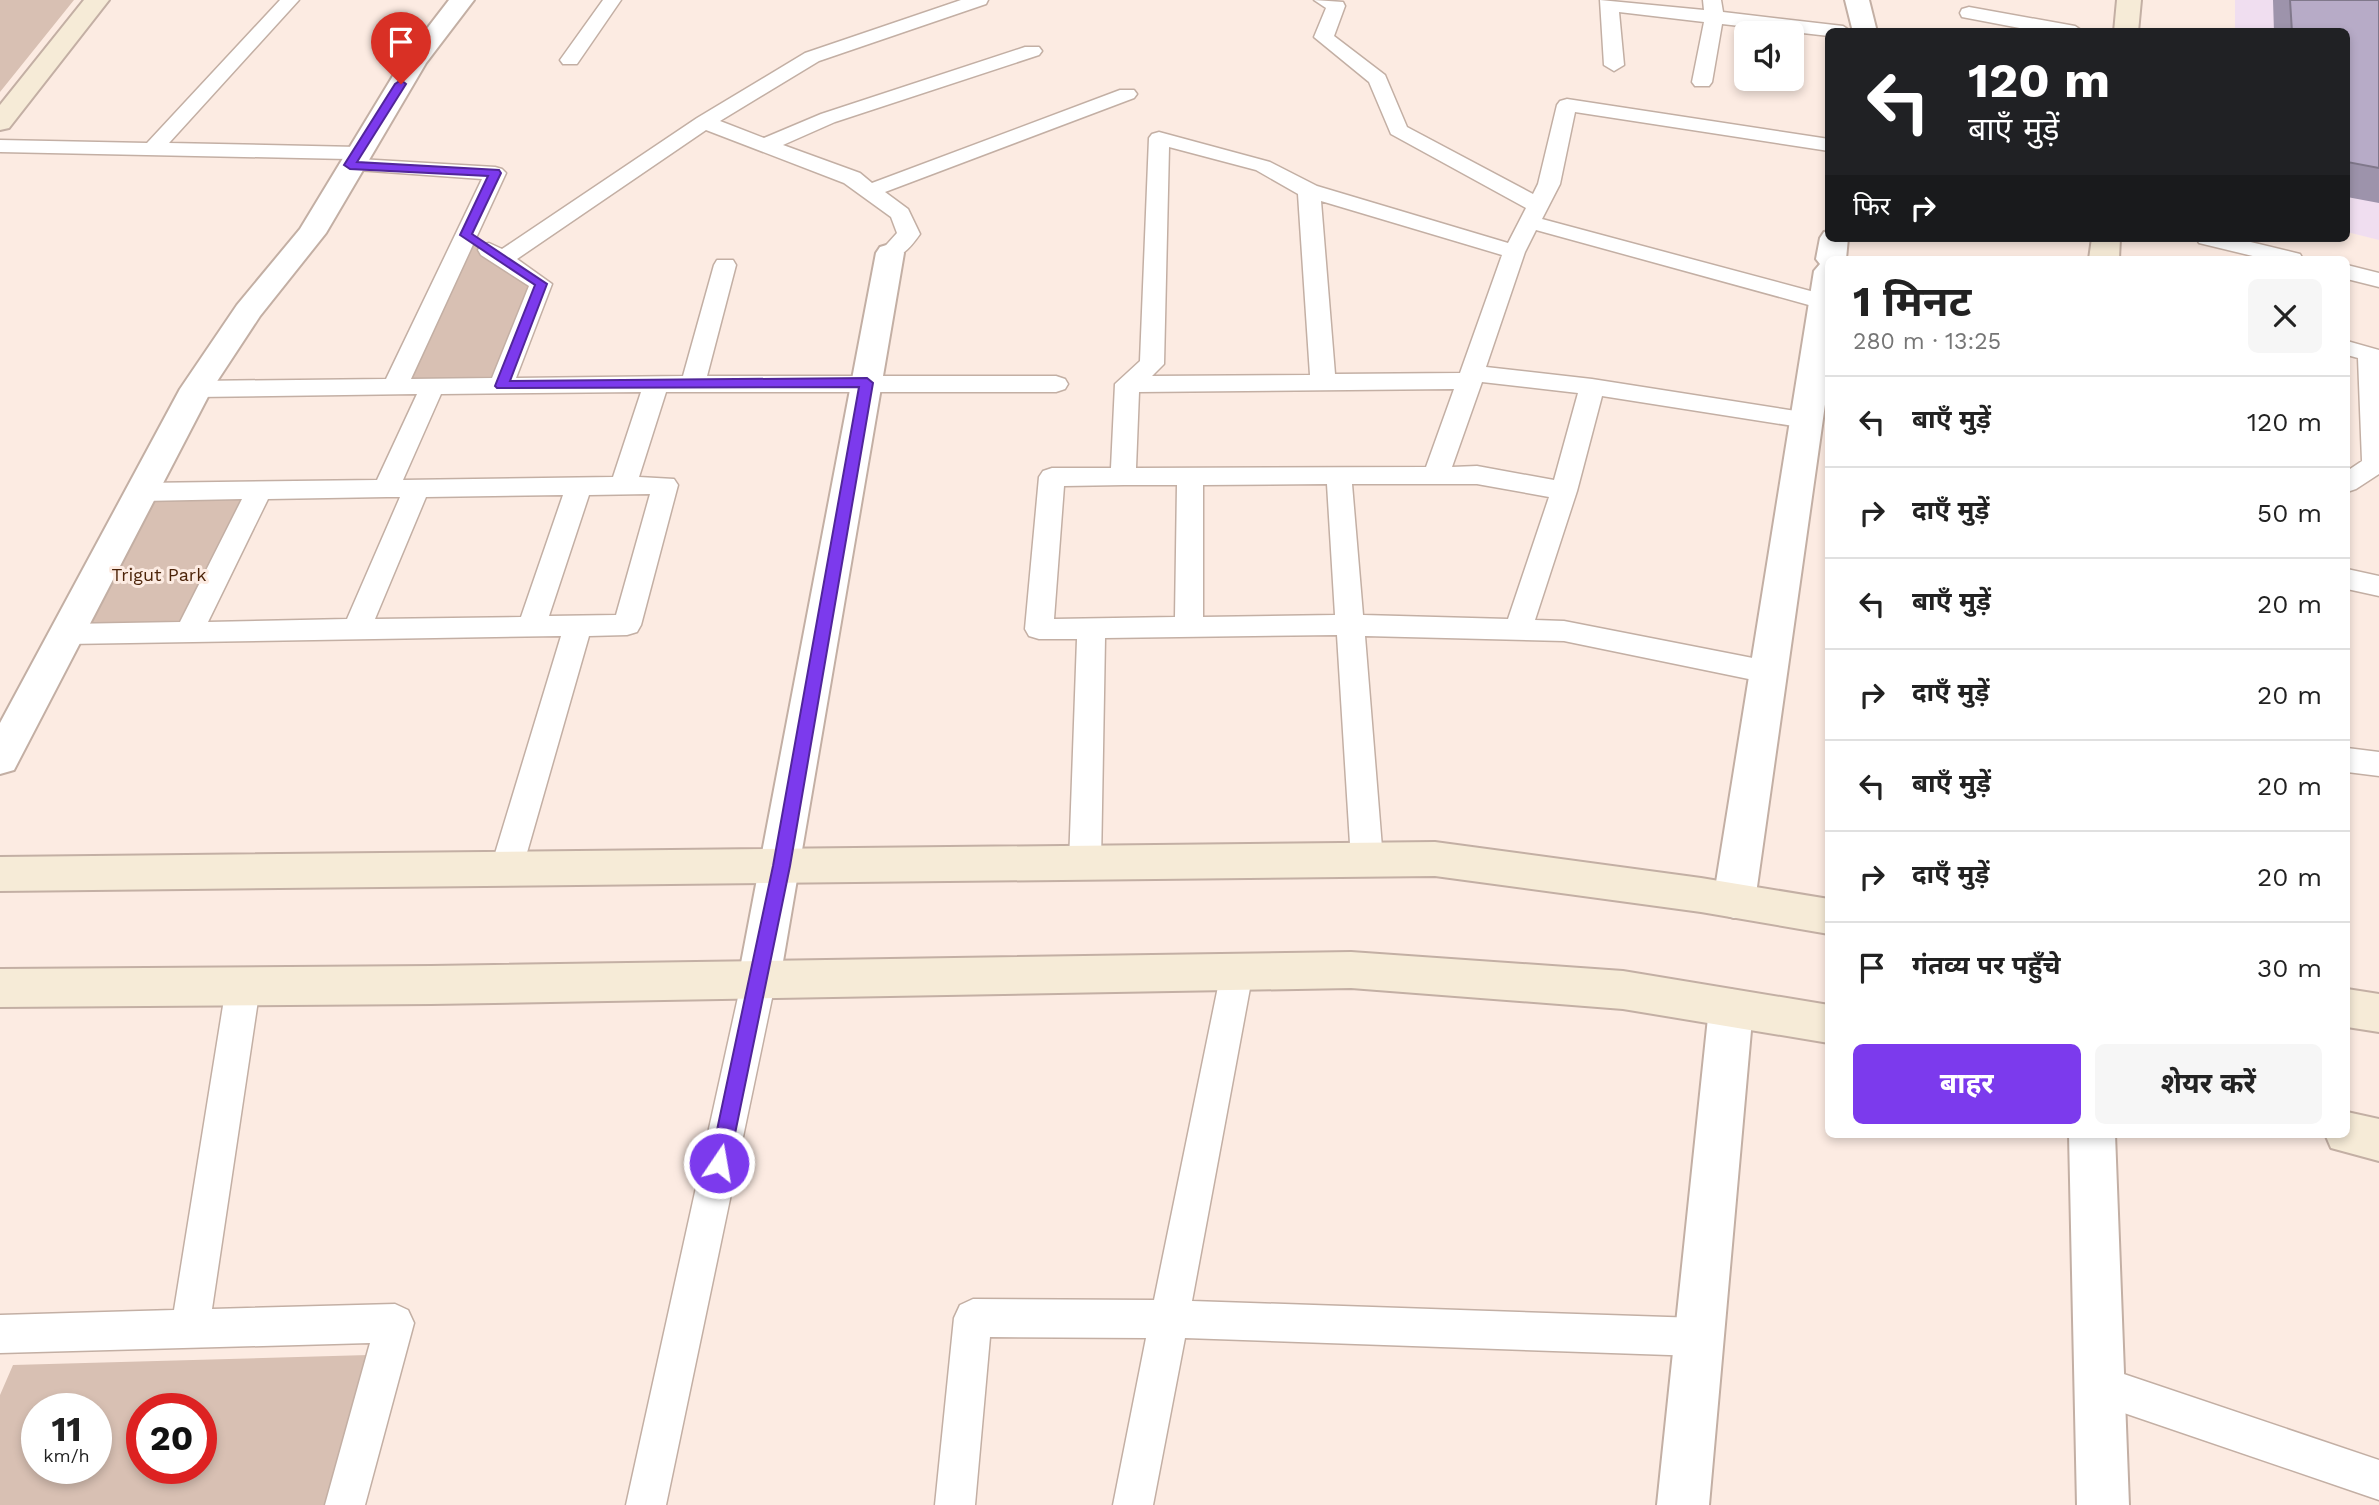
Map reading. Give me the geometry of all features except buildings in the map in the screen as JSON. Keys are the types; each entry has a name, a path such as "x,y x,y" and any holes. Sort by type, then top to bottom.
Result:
{"street":[{"path":"0,122 97,0"},
{"path":"0,759 195,388 248,311 312,233 415,61 462,0"},
{"path":"1857,0 1864,28"},
{"path":"2126,28 2129,0"},
{"path":"759,979 890,253"},
{"path":"1734,901 1825,293"},
{"path":"0,874 1435,859 1825,916"},
{"path":"0,988 243,987 1351,970 1623,990 1825,1023"},
{"path":"1683,1505 1731,1008"},
{"path":"2350,1008 2379,1013"},
{"path":"2350,1134 2379,1140"},
{"path":"2092,1138 2103,1505"}],"lane":[{"path":"153,148 290,0"},
{"path":"570,60 612,0"},
{"path":"502,259 704,122 812,57 979,0"},
{"path":"1323,0 1336,6 1324,37 1378,79 1398,130 1534,214 1825,286"},
{"path":"1614,65 1610,3 1713,8 1825,29"},
{"path":"1702,82 1713,8"},
{"path":"1969,15 2051,28"},
{"path":"765,145 828,118 1032,51"},
{"path":"869,191 1127,94"},
{"path":"1436,476 1514,252 1549,184 1567,105 1825,144"},
{"path":"704,122 852,178 900,214 909,234 890,253"},
{"path":"1123,477 1127,384 1152,363 1159,138 1263,166 1309,191 1514,252"},
{"path":"0,146 153,148 354,159 495,173 395,387"},
{"path":"1309,191 1323,382"},
{"path":"466,235 541,284 501,386"},
{"path":"2223,242 2280,256"},
{"path":"693,384 725,265"},
{"path":"2350,273 2379,280"},
{"path":"2350,349 2370,354 2377,465 2350,481"},
{"path":"1127,384 1471,377 1592,387 1806,420"},
{"path":"623,485 656,384"},
{"path":"195,388 1056,384"},
{"path":"386,489 433,386"},
{"path":"1518,630 1564,491 1592,387"},
{"path":"1564,491 1477,475 1052,477 1039,629 1350,625 1564,631 1768,671"},
{"path":"1339,476 1367,860"},
{"path":"1189,627 1190,477"},
{"path":"67,634 628,625 665,485 142,492"},
{"path":"532,626 579,486"},
{"path":"357,629 418,488"},
{"path":"189,632 259,491"},
{"path":"2350,580 2379,586"},
{"path":"506,870 578,626"},
{"path":"1085,863 1091,628"},
{"path":"2350,760 2379,765"},
{"path":"1133,1505 1237,972"},
{"path":"646,1505 759,979"},
{"path":"190,1328 243,987"},
{"path":"956,1505 973,1318 1170,1319 1698,1337"},
{"path":"0,1334 395,1323 345,1505"},
{"path":"2100,1386 2379,1480"}],"shaded area":[{"path":"2235,0 2379,0 2379,240 2350,233 2350,28 2235,28"}],"green space":[{"path":"0,0 74,0 0,92"},
{"path":"468,240 538,285 499,384 400,384"},
{"name":"Trigut Park","path":"252,495 187,628 74,630 145,496"},
{"path":"368,1355 325,1505 0,1505 0,1395 13,1365"}],"route":[{"path":"401,84 350,165 495,173 466,235 541,284 501,386 867,383 781,866 719,1163"}]}
